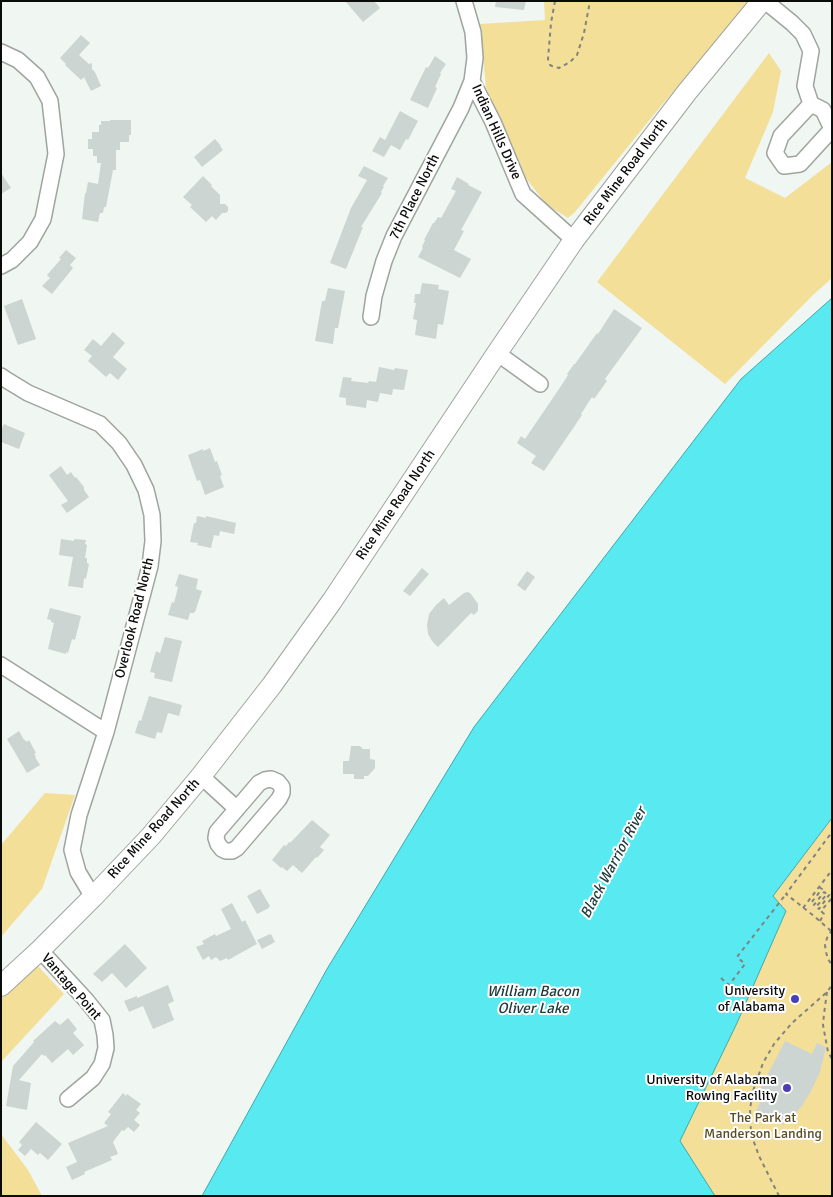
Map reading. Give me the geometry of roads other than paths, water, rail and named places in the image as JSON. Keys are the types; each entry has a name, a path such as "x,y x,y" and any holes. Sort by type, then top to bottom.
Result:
{"main road":[{"name":"Rice Mine Road North","path":"1,986 93,897 151,836 272,685 332,601 497,352 574,240 687,92 764,1"}],"street":[{"name":"Indian Hills Drive","path":"464,1 473,32 475,58 472,81 493,122 523,194 574,240"},
{"path":"764,1 803,34 811,51 805,86 811,104 823,110 832,129 800,164 784,166 775,153 781,136 811,104"},
{"path":"1,52 18,60 37,77 50,101 56,154 43,219 30,242 12,260 1,266"},
{"name":"7th Place North","path":"371,317 374,296 384,261 394,236 461,108 472,81"},
{"path":"497,352 540,384"},
{"name":"Overlook Road North","path":"1,376 28,392 100,424 119,443 134,465 146,490 152,515 153,541 150,566 106,732 79,815 72,850 78,872 93,897"},
{"path":"1,665 106,732"},
{"path":"201,776 237,809"},
{"path":"271,779 278,782 282,787 279,800 267,814 237,848 232,851 226,851 218,844 216,838 218,832 237,809 259,783 271,779"},
{"name":"Vantage Point","path":"40,950 102,1020 105,1034 106,1048 102,1064 94,1078 68,1098"}],"water":[{"name":"William Bacon Oliver Lake","path":"832,298 832,818 773,896 786,911 737,1023 680,1141 715,1196 202,1196 327,969 474,727 741,379"}],"place":[{"name":"University of Alabama","path":"795,999"},
{"name":"University of Alabama Rowing Facility","path":"787,1088"}],"water label":[{"name":"Black Warrior River","path":"614,863"}],"park label":[{"name":"The Park at Manderson Landing","path":"763,1126"}]}
